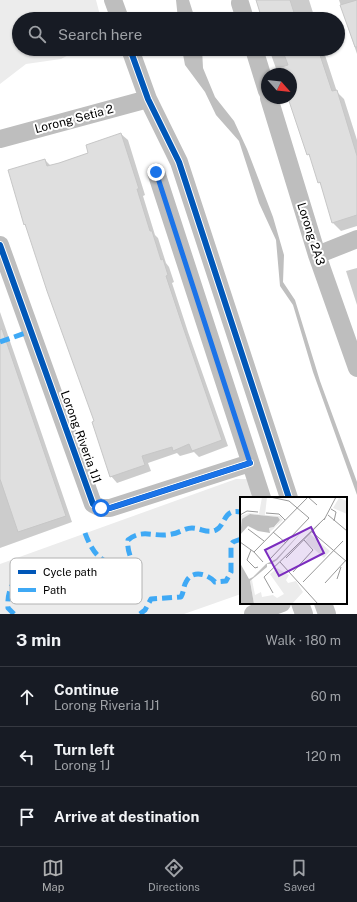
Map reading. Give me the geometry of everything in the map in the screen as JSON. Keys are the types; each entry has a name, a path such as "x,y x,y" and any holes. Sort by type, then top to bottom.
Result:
{"street":[{"path":"113,0 117,12"},
{"path":"133,56 148,99 179,162 289,497"},
{"path":"256,56 261,72"},
{"name":"Lorong Setia 2","path":"0,139 148,99"},
{"name":"Lorong 2A3","path":"271,104 317,255 357,368"},
{"path":"156,172 262,497"},
{"path":"317,255 357,239"},
{"name":"Lorong Riveria 1J1","path":"0,246 93,504 101,508 110,508 250,463"},
{"path":"253,614 279,604"},
{"path":"300,604 304,614"},
{"path":"323,604 327,614"}],"shaded area":[{"path":"0,0 96,0 99,12 12,12 12,56 67,56 61,59 26,64 0,84"},
{"path":"176,0 189,0 193,12 177,12"},
{"path":"183,56 202,56 203,68 215,97 234,121 247,149 273,217 284,255 283,282 295,300 320,381 357,482 357,495 313,372 293,305 280,286 276,240 259,203 239,141 216,115 205,92 185,65"},
{"path":"236,479 248,479 261,497 240,497 240,594 184,614 0,614 0,564 10,560 10,604 142,604 142,558 17,558"}],"building":[{"path":"256,0 290,0 294,12 260,12"},
{"path":"357,0 357,47 355,47 345,19 345,12 342,12 340,5"},
{"path":"285,56 320,56 332,91 337,90 357,156 357,215 332,223 320,182 318,183 309,154 307,155 290,104 297,104 297,68 278,68 288,65"},
{"path":"121,133 139,189 137,189 150,231 152,231 161,260 163,259 168,275 166,276 222,440 192,451 189,444 173,451 172,447 142,456 145,465 110,477 92,422 94,421 47,291 25,224 24,225 8,170 45,159 47,166 59,163 88,153 86,145"},
{"path":"2,329 66,516 18,532 0,479 0,330"}],"marked path":[{"path":"0,342 31,331"},
{"path":"131,558 128,548 128,540 133,536 144,534 166,535 189,528 213,531 222,525 231,512 240,512"},
{"path":"85,533 93,550 100,558"},
{"path":"140,614 145,610 151,599 181,597 184,586 192,575 204,575 215,582 226,581 231,572 231,545 233,542 240,539"},
{"path":"10,589 8,608 14,614"}],"cycle path":[{"path":"133,56 148,99 179,162 289,497"},
{"path":"0,245 93,504 101,508 110,508 250,463"}],"route":[{"path":"101,508 110,508 250,463 156,172"}]}
